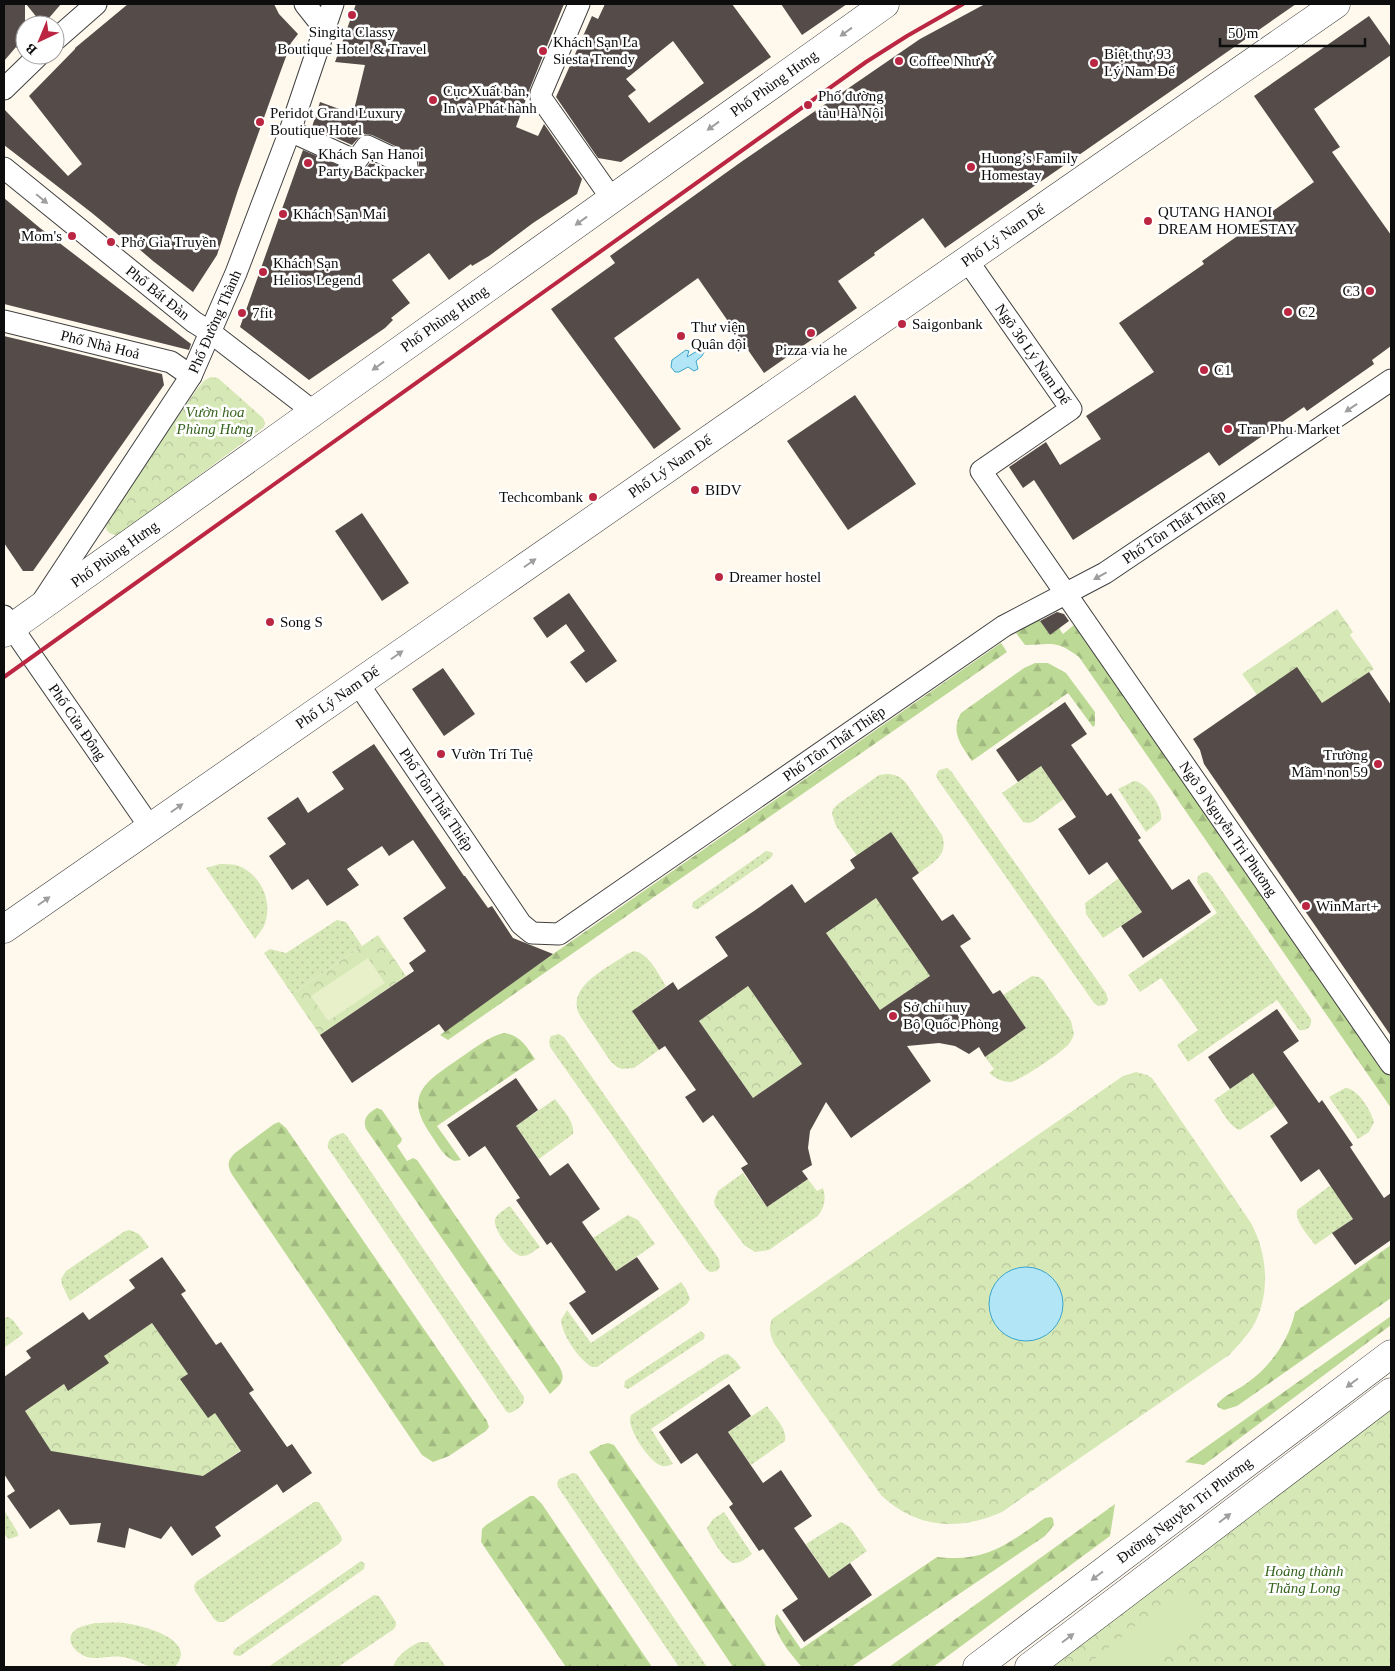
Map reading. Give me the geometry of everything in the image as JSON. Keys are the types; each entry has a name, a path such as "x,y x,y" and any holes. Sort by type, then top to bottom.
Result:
{"street":[{"path":"65,31 96,4"},
{"path":"305,4 324,28"},
{"name":"Phố Đường Thành","path":"36,610 191,376 236,273 290,131 333,4"},
{"path":"579,4 541,98 543,104 612,198"},
{"name":"Phố Phùng Hưng","path":"6,625 36,610 885,4"},
{"name":"Phố Lý Nam Đế","path":"4,929 357,682 1336,4"},
{"path":"4,89 29,65"},
{"path":"290,131 356,161 367,146 407,165"},
{"name":"Phố Bát Đàn","path":"4,168 194,322 210,332 314,412"},
{"name":"Ngõ 36 Lý Nam Đế","path":"967,260 1071,409 981,471"},
{"name":"Phố Nhà Hoả","path":"4,321 171,362 191,376"},
{"name":"Phố Tôn Thất Thiệp","path":"357,682 521,924 532,933 559,934 1004,626 1105,574 1391,380"},
{"name":"Ngõ 9 Nguyễn Tri Phương","path":"981,471 1391,1064"},
{"name":"Phố Cửa Đông","path":"6,625 150,827"},
{"name":"Đường Nguyễn Tri Phương","path":"977,1667 1391,1354"},
{"name":"Đường Nguyễn Tri Phương","path":"1029,1667 1391,1392"},
{"path":"1176,1517 1194,1542"}],"green space":[{"name":"Vườn hoa Phùng Hưng","path":"211,377 218,378 263,418 264,427 119,535 108,532 106,520 197,389 205,380"},
{"path":"1337,609 1353,632 1350,635 1374,669 1322,703 1257,695 1242,674"},
{"path":"1038,618 1050,635 1059,628 1063,634 1074,625 1391,1075 1391,1108 1079,657 1058,645 1025,645 1016,633"},
{"path":"1001,643 1007,652 448,1040 440,1035 553,954"},
{"path":"1035,663 1048,663 1066,673 1095,712 1095,725 1093,727 1068,693 972,761 958,738 957,726 961,713 1024,668"},
{"path":"1041,766 1064,799 1034,821 1029,823 1023,822 1002,793"},
{"path":"947,768 951,771 1106,993 1108,1000 1105,1005 1098,1006 1094,1003 938,780 936,775 939,770"},
{"path":"879,775 897,776 906,783 942,835 943,848 938,858 919,873 891,832 857,856 836,826 832,814 833,809 838,804"},
{"path":"1134,781 1139,782 1149,790 1160,809 1161,820 1146,832 1118,789"},
{"path":"766,851 773,854 771,858 698,909 692,907 693,902"},
{"path":"220,864 236,865 245,869 258,881 263,890 266,898 267,917 264,926 255,939 206,868"},
{"path":"1207,872 1211,875 1311,1019 1311,1022 1307,1029 1299,1030 1277,1000 1188,1062 1177,1045 1198,1030 1161,978 1140,992 1128,975 1217,913 1197,882 1198,876"},
{"path":"1119,878 1142,912 1103,938 1086,914 1085,903"},
{"path":"876,898 930,976 880,1010 826,933"},
{"path":"337,920 346,922 362,946 292,994 264,953 270,949 286,953"},
{"path":"378,935 406,976 320,1035 292,994"},
{"path":"634,951 649,960 666,986 632,1011 659,1050 634,1068 622,1069 611,1062 580,1016 577,1006 578,996 590,979"},
{"path":"368,958 385,983 328,1021 311,996"},
{"path":"1032,976 1043,980 1071,1021 1074,1034 1067,1046 1030,1073 1015,1081 1004,1081 989,1073 994,1069 985,1057 1026,1028 1003,995"},
{"path":"748,986 802,1064 753,1098 699,1021"},
{"path":"504,1033 519,1039 535,1059 437,1126 461,1160 454,1161 441,1150 423,1121 419,1109 419,1099 422,1090 437,1074 492,1037"},
{"path":"559,1034 564,1037 719,1259 720,1267 717,1271 710,1272 706,1269 550,1047 549,1041 551,1036"},
{"path":"1136,1072 1152,1078 1251,1223 1257,1235 1264,1262 1265,1289 1258,1316 1252,1328 1229,1355 1002,1512 970,1522 954,1524 924,1520 909,1515 881,1495 775,1345 770,1332 772,1319 1123,1076"},
{"path":"1253,1073 1276,1106 1240,1130 1229,1122 1214,1100"},
{"path":"1345,1088 1350,1089 1359,1096 1367,1106 1374,1122 1369,1132 1358,1139 1329,1097"},
{"path":"555,1099 570,1120 573,1134 539,1159 516,1126"},
{"path":"377,1108 382,1110 402,1139 397,1146 407,1161 413,1158 417,1160 559,1366 563,1375 562,1382 550,1394 366,1129 365,1122 367,1117"},
{"path":"279,1122 286,1128 487,1421 489,1427 486,1431 449,1456 433,1462 422,1455 231,1173 229,1162 235,1153"},
{"path":"343,1133 524,1397 522,1405 518,1409 509,1413 506,1411 328,1148 328,1142 334,1136"},
{"path":"743,1173 767,1207 808,1179 817,1191 823,1188 825,1199 822,1209 818,1216 769,1250 755,1252 744,1245 715,1206 714,1201 718,1191"},
{"path":"1331,1185 1353,1219 1315,1245 1300,1224 1297,1210"},
{"path":"510,1206 540,1247 527,1255 522,1256 514,1252 504,1241 497,1229 495,1219"},
{"path":"628,1215 638,1220 655,1244 616,1271 593,1238"},
{"path":"130,1230 139,1234 149,1247 70,1301 61,1279 66,1271 125,1231"},
{"path":"1391,1245 1391,1298 1237,1406 1224,1410 1218,1407 1217,1404 1221,1400 1256,1376 1278,1352 1288,1333 1295,1312"},
{"path":"681,1282 690,1299 687,1304 597,1367 592,1367 582,1359 564,1333 561,1320 567,1310 591,1343"},
{"path":"1391,1316 1391,1325 1204,1465 1185,1462"},
{"path":"8,1317 13,1320 23,1334 4,1348 4,1318"},
{"path":"152,1323 188,1374 181,1379 215,1413 241,1450 186,1489 184,1473 69,1454 62,1467 24,1412 64,1384 68,1391 104,1356"},
{"path":"701,1331 705,1335 704,1339 630,1388 624,1387 625,1381"},
{"path":"728,1354 741,1368 651,1429 673,1464 663,1466 657,1463 645,1452 635,1436 630,1421 631,1415 718,1358"},
{"name":"Hoàng thành Thăng Long","path":"1391,1404 1391,1667 1043,1667"},
{"path":"767,1406 782,1427 785,1441 751,1465 728,1432"},
{"path":"608,1443 614,1445 767,1667 733,1667 589,1452"},
{"path":"573,1473 577,1474 707,1667 679,1667 558,1487 559,1479"},
{"path":"530,1496 534,1496 542,1504 652,1667 566,1667 481,1542 482,1529 486,1525"},
{"path":"314,1502 319,1502 341,1536 342,1540 339,1544 224,1622 218,1622 214,1619 195,1591 194,1586 196,1582"},
{"path":"1115,1504 1110,1536 933,1667 889,1667"},
{"path":"4,1510 18,1536 9,1539 4,1534"},
{"path":"724,1512 752,1554 739,1562 734,1563 727,1559 707,1528 713,1519"},
{"path":"1051,1517 1054,1525 1045,1536 851,1667 802,1667 787,1649 778,1634 775,1626 777,1614 801,1649 937,1557 969,1557 995,1550 1045,1518"},
{"path":"841,1522 850,1527 867,1551 829,1578 806,1544"},
{"path":"361,1561 365,1564 364,1569 240,1656 234,1655 235,1649"},
{"path":"1179,1590 1203,1619 1145,1667 1085,1667"},
{"path":"374,1595 379,1596 396,1622 394,1629 338,1667 268,1667"},
{"path":"95,1623 124,1623 155,1631 175,1642 180,1649 181,1657 175,1667 158,1668 122,1657 87,1657 73,1647 70,1639 71,1635 78,1628"},
{"path":"420,1642 428,1642 446,1667 393,1667 397,1659 404,1652"}],"water":[{"path":"686,350 689,351 687,357 699,350 704,352 696,361 698,369 694,371 688,367 675,372 671,367 672,360"},
{"path":"1026,1267 1040,1270 1052,1278 1060,1290 1063,1304 1060,1318 1052,1330 1040,1338 1026,1341 1012,1338 1000,1330 992,1318 989,1304 992,1290 1000,1278 1012,1270"}],"building":[{"path":"4,4 25,4 25,15 15,15 15,48 4,61"},
{"path":"26,4 61,4 52,15 35,15"},
{"path":"128,4 274,4 279,14 298,34 291,43 280,73 217,255 193,292 125,237 121,237 4,145 4,109 68,176 82,164 29,96 59,65 65,65 65,59 75,48"},
{"path":"356,4 564,4 516,127 538,136 544,124 582,179 577,194 533,223 489,256 472,266 471,264 449,280 429,253 392,280 410,303 391,318 393,320 385,328 309,380 240,327 303,150 356,173 362,172 371,162 408,177 418,171 419,164 418,158 412,154 372,135 361,135 352,145 312,127 320,102 353,114 365,65 335,62"},
{"path":"605,4 732,4 771,57 621,162 598,158 556,97 592,16 598,19","holes":["673,41 704,83 649,123 628,96 636,90 626,79"]},
{"path":"781,4 847,4 802,35"},
{"path":"985,4 1296,4 945,248 923,218 838,281 857,308 764,373 698,278 614,338 681,429 654,449 551,309 615,263 610,256 741,162 920,39"},
{"path":"1369,16 1391,47 1391,55 1314,109 1340,147 1332,152 1391,235 1391,346 1372,360 1374,364 1307,411 1304,407 1219,466 1209,452 1073,540 1034,480 1023,488 1009,467 1046,442 1060,465 1101,439 1086,416 1154,372 1119,323 1204,264 1202,261 1314,182 1254,96"},
{"path":"4,198 191,344 189,350 4,304"},
{"path":"4,336 162,374 164,385 33,571 23,571 4,543"},
{"path":"855,395 916,484 848,530 787,441"},
{"path":"362,513 409,583 382,601 335,531"},
{"path":"569,593 617,661 586,683 570,662 585,651 566,624 547,638 533,618"},
{"path":"1057,612 1064,614 1069,621 1050,635 1040,621"},
{"path":"1297,667 1322,703 1369,672 1391,705 1391,1036 1204,764 1200,750 1193,739"},
{"path":"443,668 475,714 444,736 412,689"},
{"path":"1065,702 1087,734 1071,745 1107,796 1111,793 1141,838 1138,840 1172,890 1189,879 1211,912 1143,958 1121,926 1142,912 1107,862 1089,875 1058,829 1076,817 1041,766 1018,782 996,750"},
{"path":"374,744 464,876 488,908 492,906 513,938 553,954 445,1032 439,1024 352,1083 320,1035 414,971 409,963 426,951 403,918 446,888 413,840 389,856 382,846 347,869 359,885 327,906 308,879 292,890 269,856 286,844 267,818 298,797 308,813 344,789 332,772"},
{"name":"Sở chỉ huy Bộ Quốc Phòng","path":"891,832 919,873 912,878 942,921 953,914 971,939 960,946 993,994 1000,990 1026,1028 985,1057 979,1047 969,1054 955,1046 939,1043 907,1046 931,1081 851,1138 826,1102 810,1131 808,1148 812,1165 802,1171 808,1179 767,1207 741,1168 748,1164 713,1115 703,1123 685,1097 696,1090 665,1046 659,1050 632,1011 673,982 678,990 728,956 715,937 792,884 805,903 855,868 850,860","holes":["876,898 930,976 880,1010 826,933","748,986 802,1064 753,1098 699,1021"]},
{"path":"1277,1009 1299,1041 1283,1052 1319,1103 1322,1100 1353,1145 1350,1147 1384,1198 1391,1193 1391,1240 1355,1265 1332,1233 1353,1219 1319,1169 1301,1182 1270,1136 1288,1123 1253,1073 1230,1089 1208,1057"},
{"path":"516,1078 538,1110 516,1126 550,1176 568,1163 600,1209 582,1222 616,1271 637,1257 659,1289 592,1335 569,1303 586,1292 551,1242 547,1245 516,1200 520,1198 485,1146 469,1157 447,1125"},
{"path":"162,1257 186,1291 181,1294 216,1345 221,1342 254,1390 249,1393 287,1447 292,1444 312,1473 283,1493 277,1484 215,1527 221,1536 192,1556 171,1526 161,1539 129,1528 125,1548 97,1542 101,1523 70,1525 59,1509 30,1529 7,1496 15,1491 4,1474 4,1377 31,1358 26,1351 83,1312 89,1320 135,1288 129,1280","holes":["152,1323 188,1374 180,1379 208,1418 215,1413 241,1451 203,1476 51,1451 25,1411 64,1384 68,1391 109,1363 104,1356"]},
{"path":"729,1384 751,1416 728,1432 763,1483 781,1470 812,1516 794,1528 829,1578 850,1563 872,1595 804,1642 782,1610 798,1599 763,1549 759,1551 729,1507 733,1504 697,1453 681,1464 659,1432"}],"railway":[{"path":"4,677 866,62 963,4"}],"place":[{"name":"Singita Classy Boutique Hotel & Travel","path":"352,15"},
{"name":"Khách Sạn La Siesta Trendy","path":"543,51"},
{"name":"Coffee Như Ý","path":"899,61"},
{"name":"Biệt thự 93 Lý Nam Đế","path":"1094,63"},
{"name":"Cục Xuất bản, In và Phát hành","path":"433,100"},
{"name":"Phố đường tàu Hà Nội","path":"808,105"},
{"name":"Peridot Grand Luxury Boutique Hotel","path":"260,122"},
{"name":"Khách Sạn Hanoi Party Backpacker","path":"308,163"},
{"name":"Huong’s Family Homestay","path":"971,167"},
{"name":"Khách Sạn Mai","path":"283,214"},
{"name":"QUTANG HANOI DREAM HOMESTAY","path":"1148,221"},
{"name":"Mom's","path":"72,236"},
{"name":"Phở Gia Truyền","path":"111,242"},
{"name":"Khách Sạn Helios Legend","path":"263,272"},
{"name":"C3","path":"1370,291"},
{"name":"C2","path":"1288,312"},
{"name":"7fit","path":"242,313"},
{"name":"Saigonbank","path":"902,324"},
{"name":"Pizza via he","path":"811,333"},
{"name":"Thư viện Quân đội","path":"681,336"},
{"name":"C1","path":"1204,370"},
{"name":"Tran Phu Market","path":"1228,429"},
{"name":"BIDV","path":"695,490"},
{"name":"Techcombank","path":"593,497"},
{"name":"Dreamer hostel","path":"719,577"},
{"name":"Song S","path":"270,622"},
{"name":"Vườn Trí Tuệ","path":"441,754"},
{"name":"Trường Mầm non 59","path":"1378,764"},
{"name":"WinMart+","path":"1306,906"},
{"name":"Sở chỉ huy Bộ Quốc Phòng","path":"893,1016"}]}
